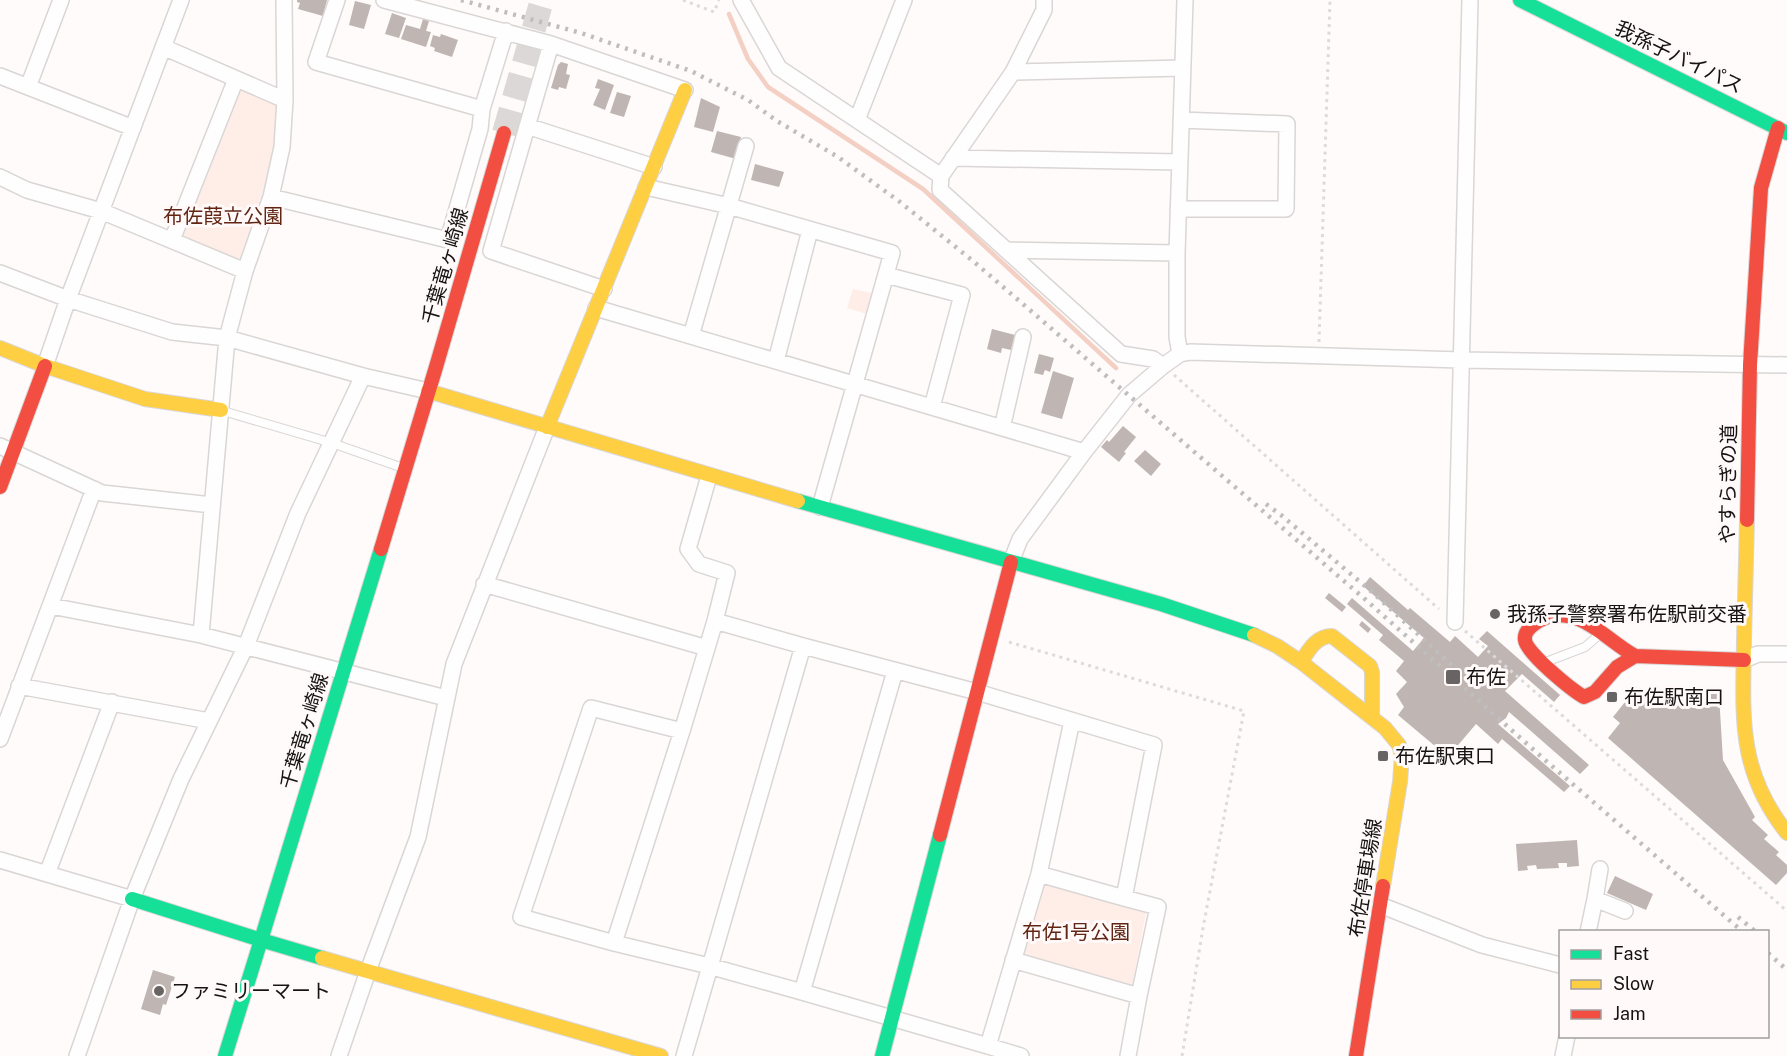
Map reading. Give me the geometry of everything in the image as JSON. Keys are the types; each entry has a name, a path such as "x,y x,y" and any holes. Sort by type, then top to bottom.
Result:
{"main road":[{"name":"我孫子バイパス","path":"1520,0 1782,130"},
{"path":"547,427 685,90"},
{"name":"やすらぎの道","path":"1782,130 1761,188 1750,365 1743,702 1747,753 1753,776 1765,802 1787,833"},
{"name":"千葉竜ヶ崎線","path":"225,1056 428,391 504,133"},
{"path":"0,348 45,366 145,399 221,410"},
{"path":"0,487 7,449 45,366"},
{"name":"布佐停車場線","path":"428,391 710,476 1151,601 1254,635 1277,646 1301,662 1394,737 1402,755 1400,782 1356,1056"},
{"path":"882,1056 1011,562"},
{"path":"1635,656 1624,661 1597,692 1584,697 1531,653 1526,646 1525,634 1538,621 1552,616 1565,615 1577,618 1624,651 1635,656 1744,660"},
{"path":"1301,662 1319,638 1326,635 1332,636 1370,666 1372,717"},
{"path":"132,899 261,940 661,1056"}],"street":[{"path":"28,87 61,0"},
{"path":"45,366 181,0"},
{"path":"201,635 227,338 245,271 271,197 282,147 285,100 284,0"},
{"path":"337,0 316,62 482,109"},
{"path":"384,0 550,44 685,90"},
{"path":"741,0 779,68 941,176"},
{"path":"857,120 904,0"},
{"path":"1044,0 1044,10 1013,72 941,176 940,190 1121,354 1152,359 1163,366"},
{"path":"1180,354 1177,337 1177,254 1185,0"},
{"path":"1455,622 1470,0"},
{"path":"271,197 448,240 480,129 482,109 506,31"},
{"path":"550,44 491,251 604,289"},
{"path":"163,47 285,100"},
{"path":"1013,72 1182,68"},
{"path":"0,76 133,128"},
{"path":"172,240 236,79"},
{"path":"1178,209 1286,209 1287,124 1181,120"},
{"path":"527,126 654,167"},
{"path":"691,336 746,146"},
{"path":"953,158 1180,162"},
{"path":"0,177 27,190 101,211 245,271"},
{"path":"646,187 729,206 892,253 820,507"},
{"path":"776,361 810,230"},
{"path":"1006,250 1177,254"},
{"path":"0,273 68,299 172,332 227,338 363,376 428,391"},
{"path":"886,275 962,295 932,407"},
{"path":"596,308 1084,452"},
{"path":"1002,428 1023,337"},
{"path":"1011,562 1020,538 1129,395 1180,354 1190,352 1461,360 1787,365"},
{"path":"77,1056 132,899 181,779 246,646 298,513 363,376"},
{"path":"339,1056 418,837 454,664 547,427"},
{"path":"7,449 102,493 212,505"},
{"path":"614,943 716,621 727,573 699,564 688,549 710,476"},
{"path":"0,739 94,489"},
{"path":"484,584 707,648"},
{"path":"51,606 201,635 446,698"},
{"path":"716,621 977,692 1154,745 1124,898"},
{"path":"684,1056 803,646"},
{"path":"1744,660 1758,654 1787,654"},
{"path":"802,992 895,671"},
{"path":"19,686 209,721"},
{"path":"47,874 111,702"},
{"path":"682,730 591,708 522,917 614,943 709,966 1021,1056"},
{"path":"988,1046 1039,874 1072,721"},
{"path":"0,860 132,899"},
{"path":"1588,930 1600,869"},
{"path":"1039,874 1158,907 1128,1056"},
{"path":"1595,899 1625,911"},
{"path":"1380,905 1482,945 1559,965"},
{"path":"1012,960 1139,996"},
{"path":"1563,1056 1567,1038"}],"lane":[{"path":"221,410 332,443 404,468"},
{"path":"1543,663 1585,647 1600,634"}],"path":[{"path":"683,0 714,12 719,0"},
{"path":"1318,356 1330,0"},
{"path":"1163,366 1787,911"},
{"path":"992,637 1244,711 1203,928 1182,1056"}],"green space":[{"name":"布佐葭立公園","path":"236,79 285,100 282,147 245,271 172,240"},
{"path":"853,289 876,294 870,315 847,308"},
{"name":"布佐1号公園","path":"1042,884 1146,913 1132,986 1020,955"}],"building":[{"path":"297,0 327,0 323,16 298,9 300,3"},
{"path":"355,1 371,5 364,29 349,25"},
{"path":"392,13 406,18 399,38 385,34"},
{"path":"423,19 429,21 426,31 431,32 426,47 401,39 406,25 420,29"},
{"path":"441,34 458,40 452,57 434,51 435,48 430,46 433,35 440,37"},
{"path":"561,62 568,64 566,74 570,75 566,89 559,87 558,90 551,88"},
{"path":"598,79 614,85 605,110 593,105 600,89 595,88"},
{"path":"617,92 631,96 624,117 610,113"},
{"path":"701,98 720,107 713,132 694,127"},
{"path":"717,131 741,137 736,159 711,152"},
{"path":"755,164 784,172 779,187 751,180"},
{"path":"992,329 1015,335 1011,350 1002,348 1001,353 987,349"},
{"path":"1039,354 1054,358 1050,372 1045,370 1043,375 1034,373"},
{"path":"1053,371 1074,378 1062,419 1041,413"},
{"path":"1123,426 1136,437 1119,462 1101,447 1107,440 1109,442"},
{"path":"1145,450 1161,464 1151,476 1134,461"},
{"path":"1370,577 1450,642 1455,636 1478,657 1488,646 1479,639 1487,631 1560,695 1554,702 1522,674 1505,691 1589,765 1580,774 1509,712 1506,718 1498,724 1570,786 1564,792 1502,739 1498,744 1476,724 1448,757 1398,715 1404,707 1396,694 1407,682 1396,671 1404,661 1379,640 1383,635 1347,604 1352,598 1413,651 1424,638 1363,586"},
{"path":"1329,593 1346,607 1342,612 1325,598"},
{"path":"1362,621 1371,629 1368,633 1359,625"},
{"path":"1637,687 1645,693 1712,688 1719,695 1723,760 1755,817 1752,820 1768,835 1764,839 1779,852 1776,855 1787,865 1787,873 1776,885 1608,738 1620,723 1613,717"},
{"path":"1577,840 1579,866 1567,867 1567,863 1558,863 1559,868 1537,869 1536,865 1527,866 1528,870 1518,871 1516,844"},
{"path":"1615,876 1653,894 1646,910 1607,893"},
{"name":"ファミリーマート","path":"153,970 175,977 166,1005 163,1004 160,1015 141,1009"}],"waterway":[{"path":"729,14 748,59 768,87 923,189 1116,368"}],"tunnel":[{"path":"504,133 542,0"}],"railway":[{"path":"461,0 581,33 691,71 748,100 777,121 838,157 900,202 973,261 1366,600 1741,930"},
{"path":"1266,504 1372,592 1456,669"},
{"path":"1738,917 1754,930"},
{"path":"1769,954 1787,970"}],"traffic: fast":[{"path":"1520,0 1787,133"},
{"path":"798,501 1161,604 1254,635"},
{"path":"322,958 261,940 381,549"},
{"path":"882,1056 940,835"},
{"path":"132,899 261,940 225,1056"}],"traffic: slow":[{"path":"547,427 685,90"},
{"path":"0,348 45,366 145,399 221,410"},
{"path":"428,391 798,501"},
{"path":"1747,520 1743,693 1746,741 1759,787 1787,833"},
{"path":"1254,635 1277,646 1301,662 1385,728 1399,745 1402,755 1400,782 1383,886"},
{"path":"1301,662 1317,641 1332,636 1370,666 1372,717"},
{"path":"322,958 661,1056"}],"traffic: jam":[{"path":"1747,520 1750,365 1761,188 1778,128"},
{"path":"381,549 504,133"},
{"path":"0,487 45,366"},
{"path":"940,835 1011,562"},
{"path":"1635,656 1617,667 1595,692 1584,697 1541,662 1527,646 1525,636 1530,628 1541,620 1563,615 1586,623 1635,656 1744,660"},
{"path":"1356,1056 1383,886"}],"place":[{"name":"我孫子警察署布佐駅前交番","path":"1495,614"},
{"name":"布佐","path":"1453,677"},
{"name":"布佐駅南口","path":"1612,697"},
{"name":"布佐駅東口","path":"1383,756"},
{"name":"ファミリーマート","path":"159,991"}]}
